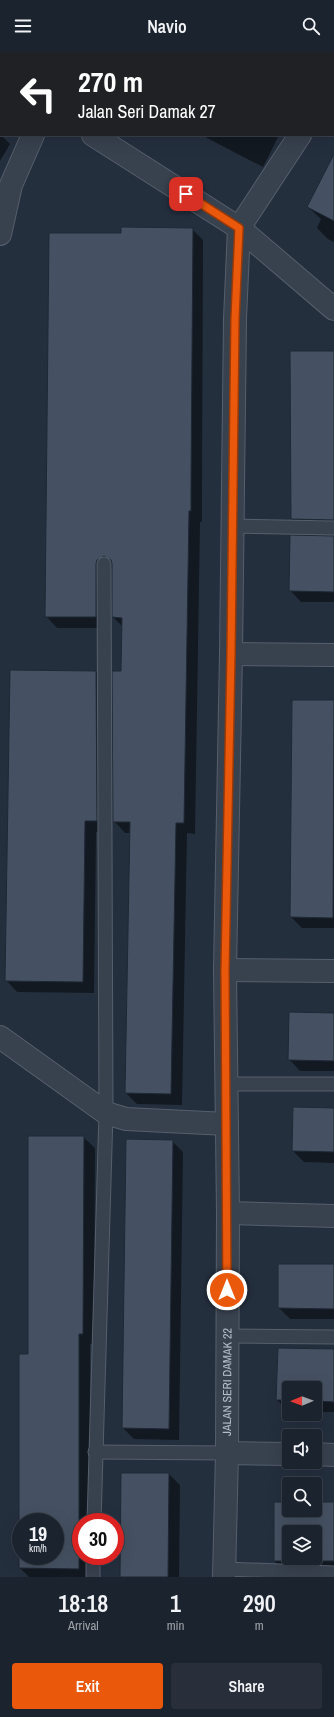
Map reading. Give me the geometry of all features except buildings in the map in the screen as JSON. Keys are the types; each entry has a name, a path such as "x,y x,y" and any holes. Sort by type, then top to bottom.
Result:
{"street":[{"path":"0,234 11,185 33,136"},
{"path":"95,136 239,228 334,309"},
{"path":"239,228 299,136"},
{"name":"JALAN SERI DAMAK 22","path":"224,1573 227,1453 228,1213 225,970 235,319 239,228"},
{"path":"231,654 334,655"},
{"path":"225,970 334,970"},
{"path":"0,1037 106,1113 126,1119 227,1124"},
{"path":"228,1213 334,1216"},
{"path":"227,1453 282,1454"},
{"path":"322,1454 334,1455"}],"lane":[{"path":"233,526 334,528"},
{"path":"94,1513 106,1113 104,564"},
{"path":"226,1084 334,1084"},
{"path":"227,1336 334,1337"},
{"path":"95,1452 227,1453"},
{"path":"93,1565 93,1577"},
{"path":"224,1573 334,1573"}],"route":[{"path":"186,194 239,228 235,319 225,970 228,1213 227,1290"}]}
